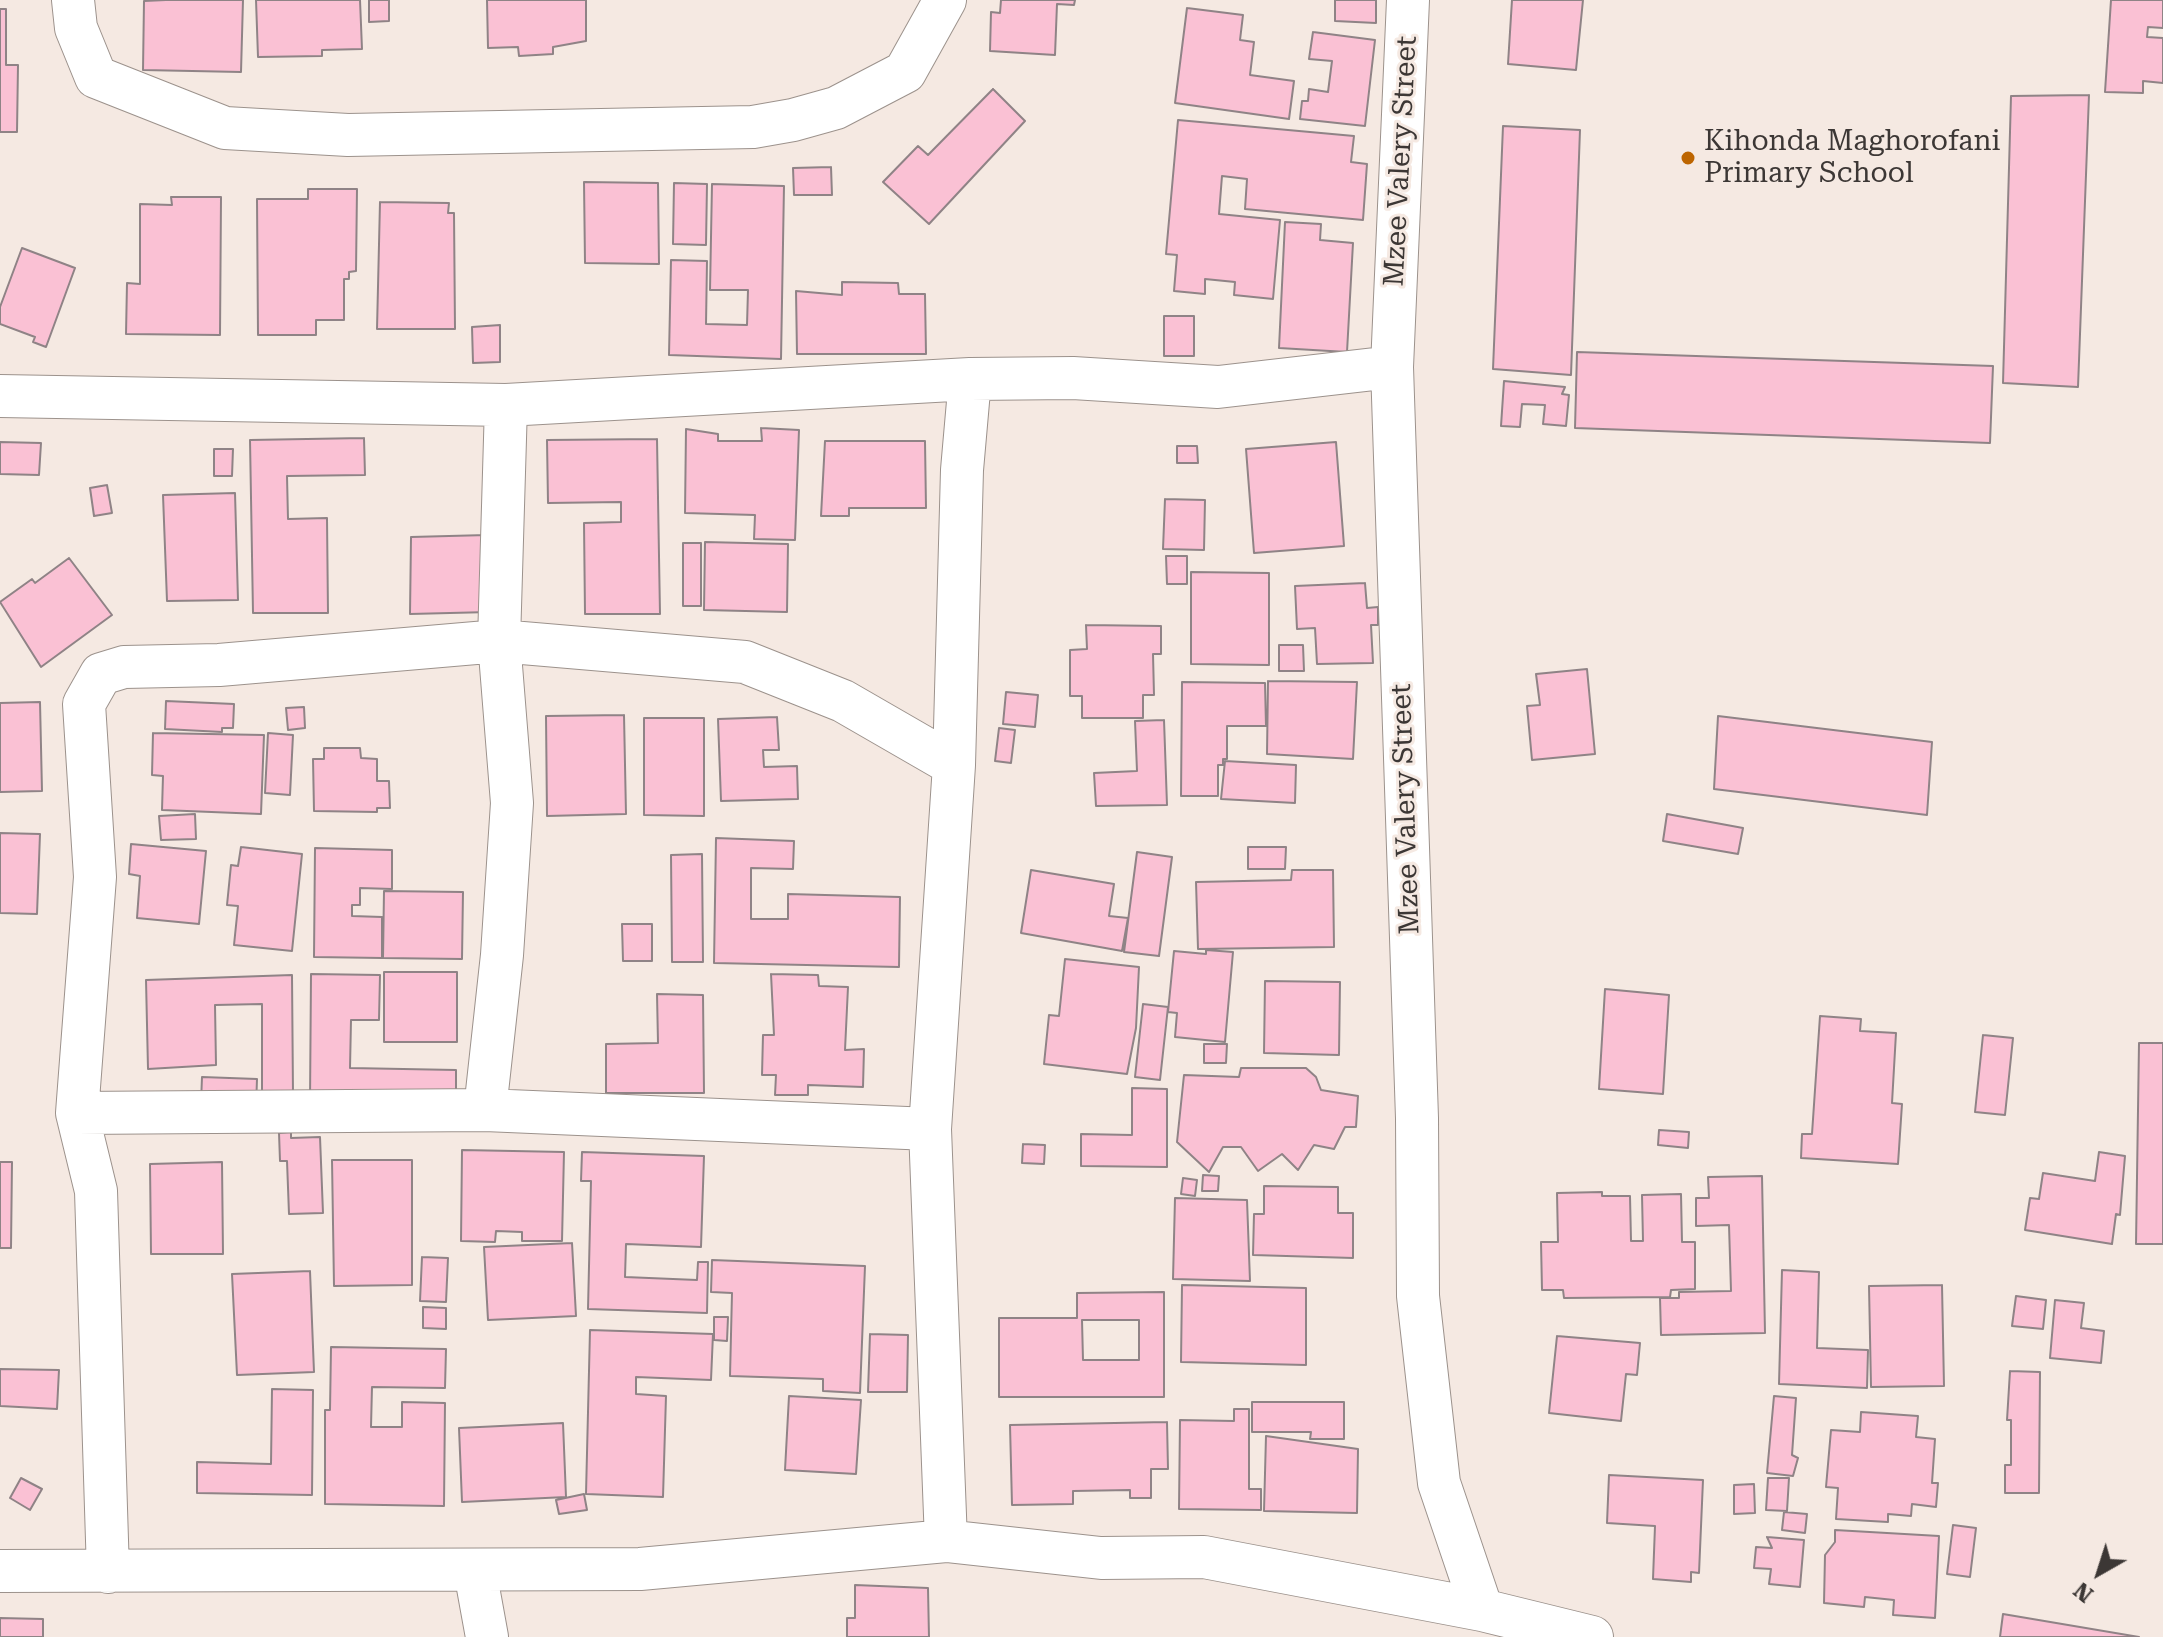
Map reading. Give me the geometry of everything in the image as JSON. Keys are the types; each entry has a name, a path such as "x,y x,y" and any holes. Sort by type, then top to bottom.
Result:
{"street":[{"path":"73,0 76,28 96,77 225,128 348,135 753,127 793,120 836,108 905,72 945,0"},
{"name":"Mzee Valery Street","path":"1408,0 1392,367 1416,1102 1418,1296 1439,1483 1482,1610"},
{"path":"0,396 506,405 970,379 1073,378 1218,387 1392,367"},
{"path":"946,1541 930,1129 954,765 962,470 970,379"},
{"path":"485,1110 502,955 512,803 499,641 506,405"},
{"path":"108,1572 96,1191 77,1113 95,877 84,704 101,674 124,667 219,665 499,641 745,662 843,701 954,765"},
{"path":"77,1113 485,1110 930,1129"},
{"path":"0,1571 640,1569 946,1541 1101,1558 1204,1557 1482,1610 1592,1637"},
{"path":"475,1571 487,1637"}],"building":[{"path":"243,0 241,72 143,70 144,1"},
{"path":"256,0 360,0 362,49 322,50 322,56 258,57"},
{"path":"369,0 389,0 389,21 369,22"},
{"path":"487,0 586,0 586,41 553,47 553,54 519,56 518,47 488,48"},
{"path":"1001,0 1075,0 1074,5 1057,4 1055,55 990,51 991,12 1000,13"},
{"path":"1335,0 1376,0 1376,23 1335,21"},
{"path":"1512,0 1583,0 1576,70 1508,64"},
{"path":"2111,0 2163,0 2163,28 2148,27 2147,37 2163,38 2163,83 2143,81 2143,93 2105,92"},
{"path":"1187,8 1243,15 1240,40 1254,42 1250,75 1294,81 1289,119 1175,103"},
{"path":"0,9 6,9 6,65 18,65 17,132 0,132"},
{"path":"1313,32 1375,40 1365,126 1300,119 1302,101 1308,101 1309,89 1328,92 1332,61 1309,59"},
{"path":"993,89 1025,121 929,224 883,182 918,146 928,155"},
{"path":"2089,95 2078,387 2003,383 2011,96"},
{"path":"1178,120 1354,136 1351,162 1367,164 1363,220 1245,209 1247,179 1222,176 1219,214 1280,220 1273,299 1234,295 1235,282 1205,279 1205,294 1174,291 1177,255 1166,254"},
{"path":"1503,126 1580,130 1571,375 1493,369"},
{"path":"831,167 832,195 794,195 793,168"},
{"path":"584,182 658,183 659,264 585,263"},
{"path":"674,183 707,184 706,245 673,244"},
{"path":"712,184 784,186 781,359 669,355 671,260 707,261 706,324 747,325 748,290 710,290"},
{"path":"308,189 357,189 356,271 349,272 349,279 344,279 344,320 316,320 316,335 258,335 257,199 308,199"},
{"path":"171,197 221,197 220,335 126,334 127,283 140,284 140,204 172,205"},
{"path":"380,202 449,203 448,213 454,213 455,329 377,329"},
{"path":"1285,222 1321,224 1320,240 1353,243 1347,352 1279,348"},
{"path":"22,248 75,268 46,347 33,342 35,337 0,324 0,307"},
{"path":"842,282 898,283 899,294 925,294 926,354 797,354 796,291 842,295"},
{"path":"1164,316 1194,316 1194,356 1164,356"},
{"path":"500,325 500,362 473,363 472,327"},
{"path":"1577,352 1993,366 1990,443 1575,428"},
{"path":"1504,381 1565,387 1562,394 1569,395 1566,426 1543,424 1545,405 1522,404 1520,427 1501,426"},
{"path":"761,428 799,430 795,540 754,539 755,515 685,513 686,429 718,434 718,441 762,441"},
{"path":"364,438 365,475 287,476 288,519 327,518 328,613 253,613 250,440"},
{"path":"657,439 660,614 585,614 584,523 621,522 621,502 548,503 547,440"},
{"path":"825,441 925,441 926,508 849,508 849,516 821,516"},
{"path":"0,442 41,443 39,475 0,474"},
{"path":"1336,442 1344,546 1254,553 1246,449"},
{"path":"1177,446 1197,446 1198,463 1177,463"},
{"path":"214,449 233,449 232,476 214,476"},
{"path":"107,485 112,513 94,516 90,488"},
{"path":"235,493 238,600 167,601 163,495"},
{"path":"1165,499 1205,500 1204,550 1163,549"},
{"path":"487,535 490,612 410,614 411,537"},
{"path":"705,542 788,544 787,612 704,610"},
{"path":"683,543 701,543 701,606 683,606"},
{"path":"1166,556 1187,556 1187,584 1167,584"},
{"path":"69,558 112,615 41,667 0,602 32,579 35,583"},
{"path":"1191,572 1269,573 1269,665 1191,664"},
{"path":"1365,583 1367,608 1378,607 1378,625 1371,625 1373,663 1317,664 1315,628 1297,629 1295,586"},
{"path":"1086,625 1161,626 1161,654 1153,654 1154,695 1143,695 1143,718 1082,718 1082,696 1070,696 1070,650 1087,649"},
{"path":"1279,645 1303,645 1304,671 1279,671"},
{"path":"1587,669 1595,754 1532,760 1527,706 1540,705 1536,674"},
{"path":"1268,681 1357,682 1353,759 1267,754"},
{"path":"1182,682 1265,683 1266,726 1227,726 1227,759 1223,759 1223,765 1218,765 1218,796 1181,796"},
{"path":"1006,692 1038,695 1035,727 1003,724"},
{"path":"166,701 234,704 233,728 222,728 222,732 165,729"},
{"path":"40,702 42,791 0,792 0,703"},
{"path":"304,707 305,728 288,730 286,708"},
{"path":"624,715 626,814 547,816 546,716"},
{"path":"1718,716 1932,742 1927,815 1714,789"},
{"path":"777,717 779,750 763,750 764,767 797,766 798,799 721,801 718,719"},
{"path":"644,718 704,718 704,816 644,815"},
{"path":"1164,720 1167,805 1096,806 1094,773 1137,771 1135,721"},
{"path":"999,728 1015,730 1011,763 995,761"},
{"path":"153,733 264,735 261,814 162,810 163,776 152,775"},
{"path":"268,733 293,735 290,795 265,793"},
{"path":"324,748 360,748 361,758 377,759 377,781 389,781 390,808 377,808 377,812 314,811 313,759 324,759"},
{"path":"1225,761 1296,765 1295,803 1221,799"},
{"path":"195,814 196,839 161,840 159,816"},
{"path":"1667,814 1743,828 1738,854 1663,841"},
{"path":"0,833 40,834 37,914 0,913"},
{"path":"716,838 794,841 793,869 751,868 751,919 788,919 788,894 900,897 899,967 714,963"},
{"path":"131,844 206,851 199,924 137,918 140,876 129,874"},
{"path":"241,847 302,854 292,951 234,945 238,906 227,905 231,865 238,866"},
{"path":"1248,847 1286,847 1285,869 1248,869"},
{"path":"315,848 392,850 392,889 360,888 360,905 352,905 352,916 382,917 382,958 314,957"},
{"path":"1137,852 1172,857 1159,956 1124,952"},
{"path":"702,854 703,962 672,962 671,855"},
{"path":"1031,870 1114,884 1109,916 1128,918 1122,951 1021,933"},
{"path":"1292,870 1333,870 1334,947 1198,949 1196,882 1291,880"},
{"path":"384,891 463,892 462,959 383,958"},
{"path":"622,924 652,924 652,961 623,961"},
{"path":"1206,950 1233,952 1225,1042 1175,1037 1177,1013 1168,1012 1174,951 1206,954"},
{"path":"1065,959 1139,967 1136,1028 1127,1074 1044,1064 1049,1015 1059,1016"},
{"path":"384,972 457,972 457,1042 384,1042"},
{"path":"311,974 380,975 379,1020 351,1020 350,1068 456,1070 456,1104 310,1101"},
{"path":"771,974 818,975 819,986 848,987 845,1050 864,1049 863,1087 808,1085 808,1095 775,1095 776,1075 762,1075 763,1035 774,1035"},
{"path":"292,975 293,1094 262,1093 262,1004 215,1005 216,1065 148,1069 146,980"},
{"path":"1265,981 1340,982 1339,1055 1264,1053"},
{"path":"1605,989 1669,995 1663,1094 1599,1089"},
{"path":"657,994 703,995 704,1093 606,1093 606,1044 658,1043"},
{"path":"1143,1004 1168,1007 1160,1080 1135,1077"},
{"path":"1820,1016 1861,1019 1860,1031 1896,1033 1892,1103 1902,1104 1898,1164 1801,1158 1802,1134 1812,1134"},
{"path":"1983,1035 2013,1038 2005,1115 1975,1112"},
{"path":"2139,1043 2163,1043 2163,1244 2136,1244"},
{"path":"1204,1044 1227,1044 1226,1063 1204,1063"},
{"path":"1241,1068 1306,1068 1316,1077 1321,1090 1358,1096 1356,1127 1345,1127 1334,1149 1314,1145 1298,1170 1282,1154 1258,1171 1241,1147 1223,1147 1209,1172 1177,1142 1184,1075 1239,1077"},
{"path":"202,1077 257,1079 256,1109 201,1103"},
{"path":"1132,1088 1167,1089 1167,1167 1081,1166 1081,1134 1132,1135"},
{"path":"1659,1130 1689,1132 1688,1148 1658,1145"},
{"path":"291,1132 291,1138 320,1137 323,1213 289,1214 287,1161 280,1161 279,1133"},
{"path":"1023,1144 1045,1145 1044,1164 1022,1163"},
{"path":"462,1150 564,1152 562,1241 522,1241 522,1232 496,1231 495,1242 461,1241"},
{"path":"582,1152 704,1156 701,1247 626,1244 625,1277 697,1280 698,1262 708,1262 707,1313 588,1309 591,1181 581,1181"},
{"path":"2099,1152 2125,1156 2120,1215 2116,1214 2112,1244 2025,1230 2030,1198 2039,1199 2043,1173 2095,1181"},
{"path":"332,1160 412,1160 412,1285 334,1286"},
{"path":"0,1162 12,1162 11,1248 0,1248"},
{"path":"222,1162 223,1254 151,1254 150,1164"},
{"path":"1203,1175 1219,1176 1218,1191 1202,1191"},
{"path":"1762,1176 1765,1333 1661,1335 1660,1298 1679,1298 1679,1292 1731,1291 1729,1225 1696,1226 1696,1198 1709,1198 1708,1177"},
{"path":"1183,1178 1197,1180 1195,1196 1181,1194"},
{"path":"1264,1186 1338,1187 1338,1213 1353,1213 1353,1258 1253,1255 1254,1214 1264,1214"},
{"path":"1602,1192 1602,1196 1630,1196 1631,1241 1643,1241 1642,1195 1681,1194 1682,1242 1695,1242 1695,1289 1671,1290 1670,1297 1564,1298 1563,1290 1542,1290 1541,1242 1558,1242 1557,1193"},
{"path":"1175,1198 1247,1200 1250,1281 1173,1279"},
{"path":"572,1243 576,1316 488,1320 484,1247"},
{"path":"422,1257 448,1258 446,1302 420,1301"},
{"path":"712,1260 865,1266 860,1393 823,1391 823,1379 730,1376 732,1293 711,1292"},
{"path":"1782,1270 1819,1272 1817,1348 1868,1350 1867,1388 1779,1384"},
{"path":"310,1271 314,1372 237,1375 232,1274"},
{"path":"1182,1285 1306,1288 1306,1365 1181,1362"},
{"path":"1942,1285 1944,1386 1871,1387 1869,1286"},
{"path":"1164,1292 1164,1397 999,1397 999,1318 1077,1318 1077,1293","holes":["1082,1320 1139,1320 1139,1360 1083,1360"]},
{"path":"2016,1296 2046,1300 2043,1329 2012,1326"},
{"path":"2055,1300 2084,1303 2081,1328 2104,1331 2101,1363 2050,1358"},
{"path":"423,1307 446,1308 446,1329 423,1328"},
{"path":"714,1317 728,1317 727,1341 714,1340"},
{"path":"590,1330 713,1334 711,1380 636,1377 636,1394 666,1396 663,1497 586,1494"},
{"path":"870,1334 908,1335 907,1392 868,1392"},
{"path":"1557,1336 1640,1343 1637,1375 1626,1374 1621,1421 1549,1413"},
{"path":"331,1347 446,1349 445,1388 372,1387 371,1427 402,1427 402,1402 445,1403 444,1506 325,1504 325,1410 330,1410"},
{"path":"0,1369 59,1370 57,1409 0,1406"},
{"path":"2010,1371 2040,1372 2039,1493 2005,1493 2005,1465 2011,1465 2011,1420 2007,1420"},
{"path":"272,1389 313,1390 312,1495 197,1493 197,1462 271,1464"},
{"path":"789,1396 861,1400 856,1474 785,1470"},
{"path":"1774,1396 1796,1398 1792,1455 1798,1458 1793,1476 1767,1473"},
{"path":"1252,1402 1344,1402 1344,1439 1310,1439 1311,1432 1252,1432"},
{"path":"1234,1409 1249,1409 1249,1489 1261,1489 1261,1510 1179,1509 1180,1420 1234,1421"},
{"path":"1861,1412 1918,1416 1916,1437 1935,1439 1932,1483 1938,1483 1936,1507 1912,1504 1911,1516 1888,1514 1888,1522 1836,1519 1838,1488 1826,1487 1831,1430 1860,1432"},
{"path":"1167,1422 1168,1469 1151,1469 1151,1498 1130,1498 1130,1490 1073,1491 1073,1504 1012,1505 1010,1425"},
{"path":"563,1423 566,1497 462,1502 459,1428"},
{"path":"1266,1436 1358,1449 1357,1513 1264,1511"},
{"path":"1609,1475 1703,1480 1699,1573 1691,1572 1691,1582 1653,1579 1655,1526 1607,1523"},
{"path":"21,1478 42,1489 30,1510 10,1498"},
{"path":"1768,1478 1789,1478 1787,1511 1766,1510"},
{"path":"1754,1484 1755,1513 1734,1514 1734,1485"},
{"path":"584,1494 587,1510 559,1514 556,1500"},
{"path":"1784,1512 1807,1514 1805,1533 1782,1530"},
{"path":"1953,1525 1976,1528 1970,1577 1947,1574"},
{"path":"1835,1530 1939,1536 1935,1618 1893,1615 1894,1600 1865,1597 1864,1607 1824,1603 1825,1555 1835,1542"},
{"path":"1767,1537 1804,1540 1800,1587 1769,1584 1771,1569 1754,1568 1756,1547 1772,1548"},
{"path":"855,1585 928,1588 929,1637 847,1637 847,1618 855,1618"},
{"path":"2003,1614 2139,1637 2000,1637"},
{"path":"0,1618 43,1619 43,1637 0,1637"}],"place":[{"name":"Kihonda Maghorofani Primary School","path":"1688,158"}]}
